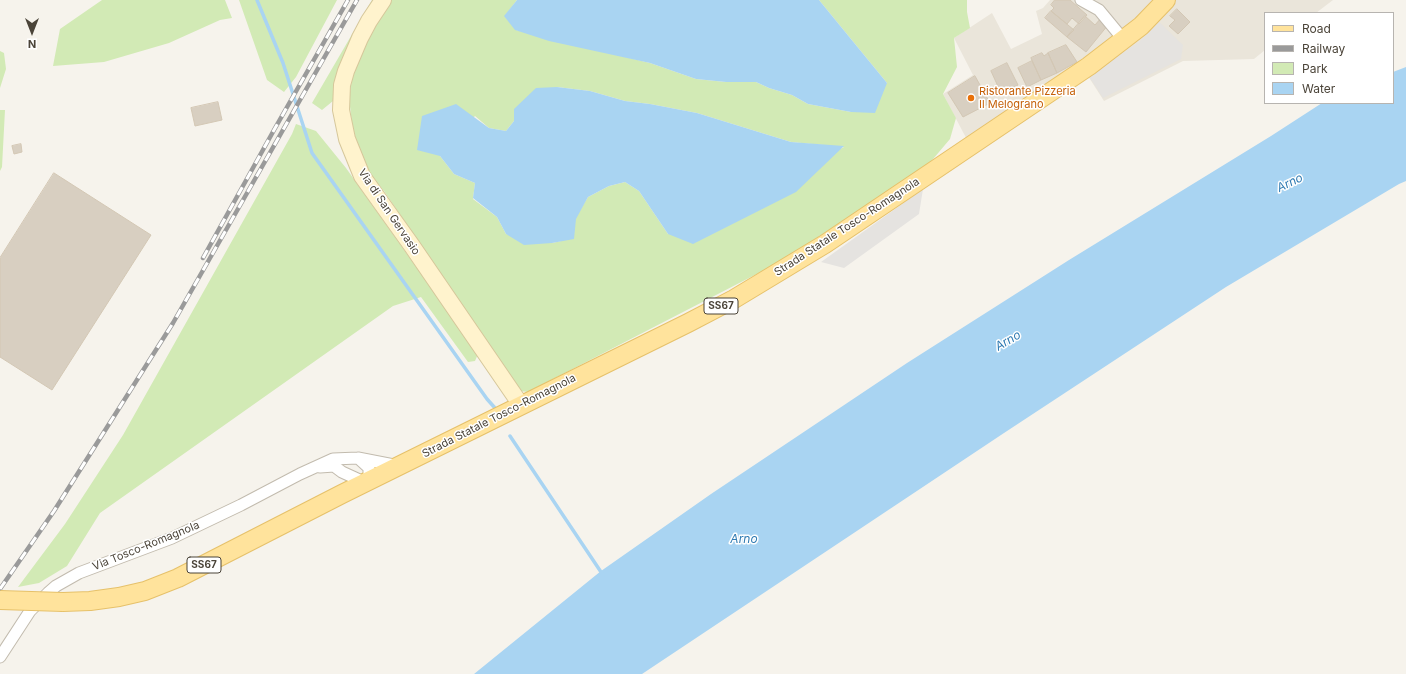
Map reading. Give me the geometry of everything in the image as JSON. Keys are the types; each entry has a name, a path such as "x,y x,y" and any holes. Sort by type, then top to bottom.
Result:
{"main road":[{"name":"Strada Statale Tosco-Romagnola","path":"0,600 63,602 105,600 159,586 202,566 734,299 825,244 1089,66 1141,26 1166,0"}],"street":[{"name":"Via di San Gervasio","path":"383,0 369,21 354,49 342,85 341,110 347,139 362,176 521,405"},
{"path":"1081,0 1100,10 1123,40"},
{"path":"358,458 368,468 369,477 366,483"},
{"name":"Via Tosco-Romagnola","path":"0,657 30,611 56,586 95,567 172,538 333,459 358,458 399,466"},
{"name":"Via Tosco-Romagnola","path":"317,467 334,466 342,472 366,483"},
{"path":"335,498 343,488 342,472"}],"shaded area":[{"path":"1050,0 1333,0 1317,12 1264,12 1264,51 1254,59 1183,61 1104,101 1088,76 974,153 943,94 973,75 954,38 992,13 1011,49 1042,34 1036,11 1043,8"},
{"path":"1159,22 1183,45 1181,59 1103,98 1088,75 1138,43"},
{"path":"923,189 919,214 844,268 821,262"}],"green space":[{"path":"102,0 225,0 232,18 220,20 169,43 104,62 53,66 60,29"},
{"path":"239,0 337,0 296,77 284,92 267,80"},
{"path":"372,0 517,0 505,16 516,30 650,63 696,79 726,82 756,82 769,88 792,95 808,104 851,112 887,83 819,0 967,0 967,12 970,28 954,38 957,67 943,94 956,118 950,139 928,165 780,262 528,392 520,391 384,191 368,172 358,153 353,132 349,98 353,73 333,101 322,110 312,103","holes":["557,87 590,91 625,101 697,113 791,142 844,147 668,234 639,191 625,182 609,186 588,197 561,241 552,243 506,234 497,217 473,199 475,183 454,174 440,156 475,116 489,128 506,131 514,121"]},
{"path":"0,51 4,53 6,69 0,88"},
{"path":"0,110 5,110 2,167 0,171"},
{"path":"296,124 316,131 346,168 478,354 475,361 468,362 421,297 393,306 100,513 67,566 39,583 18,587 65,524 123,435 292,134"}],"water":[{"path":"517,0 819,0 887,83 875,113 851,112 808,104 792,95 769,88 756,82 726,82 696,79 650,63 549,41 515,30 504,16"},
{"name":"Arno","path":"1406,67 1406,181 1226,287 642,674 474,674 601,571 711,494 907,363 1069,260 1320,104 1394,104 1394,72"},
{"path":"557,87 590,91 625,101 697,113 791,142 844,146 796,192 693,244 668,234 639,191 625,182 609,186 588,197 576,219 574,239 552,243 524,245 506,234 497,217 473,198 475,183 454,174 440,156 417,150 422,116 456,104 489,128 506,131 514,121 514,109 536,88"}],"building":[{"path":"1055,0 1070,0 1087,15 1079,24 1072,18 1067,24 1051,11 1054,8 1051,5"},
{"path":"1177,9 1190,22 1178,34 1169,26 1175,20 1170,16"},
{"path":"1051,11 1074,30 1067,37 1045,18"},
{"path":"1085,16 1095,25 1101,18 1108,25 1086,52 1067,37"},
{"path":"1066,45 1077,62 1057,73 1048,53"},
{"path":"1042,53 1044,56 1048,53 1057,73 1041,80 1031,58"},
{"path":"1032,61 1041,80 1027,87 1018,68"},
{"path":"1007,63 1018,85 1001,93 991,71"},
{"path":"975,76 990,103 963,117 948,93"},
{"path":"218,102 222,120 195,126 191,108"},
{"path":"21,144 22,152 14,154 12,146"},
{"path":"54,173 151,235 52,390 0,357 0,258"}],"waterway":[{"path":"257,0 283,63 312,153 487,399 495,408"},
{"path":"510,436 603,575"}],"railway":[{"path":"203,258 348,0"},
{"path":"0,589 54,511 173,323 357,0"}],"place":[{"name":"Ristorante Pizzeria Il Melograno","path":"971,98"}]}
